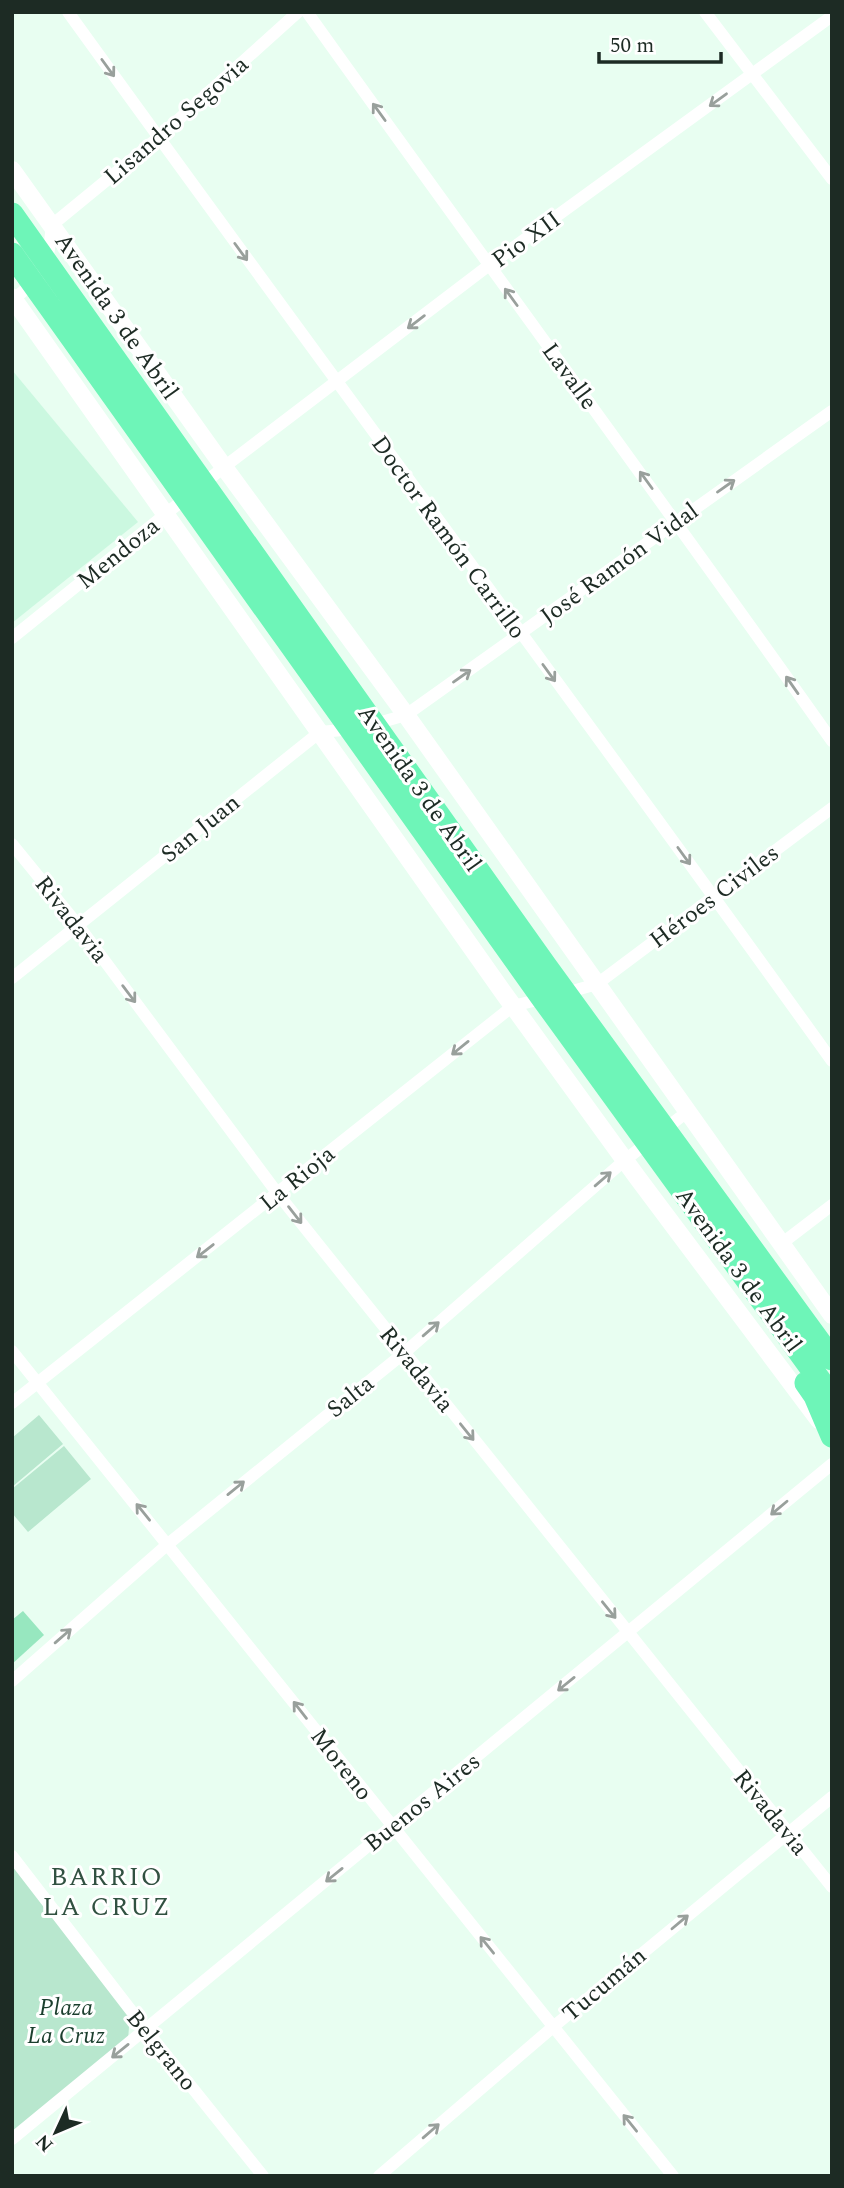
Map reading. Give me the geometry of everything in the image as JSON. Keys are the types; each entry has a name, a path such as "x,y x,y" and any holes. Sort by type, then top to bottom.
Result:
{"highway":[{"name":"Avenida 3 de Abril","path":"12,214 48,263 351,729 542,999 657,1136"},
{"name":"Avenida 3 de Abril","path":"12,254 376,724 567,993 657,1136 714,1216 832,1396"},
{"name":"Avenida 3 de Abril","path":"714,1216 832,1359"},
{"path":"714,1216 800,1293 832,1334"},
{"path":"714,1216 760,1313 815,1396 832,1437"}],"main road":[{"name":"Avenida 3 de Abril","path":"12,170 224,467 406,715 832,1315"},
{"name":"Avenida 3 de Abril","path":"13,299 513,1006 832,1437"}],"street":[{"name":"Doctor Ramón Carrillo","path":"68,12 832,1061"},
{"name":"Lisandro Segovia","path":"52,225 158,138 298,12"},
{"name":"Lavalle","path":"307,12 488,266 677,520 832,741"},
{"path":"705,12 832,179"},
{"name":"Pio XII","path":"224,467 488,266 832,16"},
{"path":"13,299 34,284 48,263 52,225"},
{"name":"José Ramón Vidal","path":"406,715 832,411"},
{"name":"Mendoza","path":"12,638 224,467"},
{"path":"320,733 376,724 406,715"},
{"name":"San Juan","path":"12,978 320,733"},
{"name":"Héroes Civiles","path":"597,984 832,808"},
{"name":"Rivadavia","path":"12,844 78,925 278,1194 832,1887"},
{"name":"La Rioja","path":"12,1403 513,1006 597,984"},
{"name":"Salta","path":"12,1681 168,1544 404,1353 625,1160 687,1112"},
{"path":"781,1244 832,1205"},
{"name":"Moreno","path":"12,1352 673,2176"},
{"name":"Buenos Aires","path":"12,2139 832,1464"},
{"name":"Tucumán","path":"379,2176 553,2027 832,1797"},
{"name":"Belgrano","path":"12,1856 146,2030 264,2176"}],"shaded area":[{"path":"12,370 138,522 12,623"},
{"path":"23,1611 44,1635 12,1664 12,1620"}],"green space":[{"path":"39,1415 63,1444 12,1487 12,1438"},
{"path":"64,1446 91,1479 28,1532 12,1513 12,1489"},
{"name":"Plaza La Cruz","path":"12,1863 130,2014 128,2040 12,2133"}],"district":[{"name":"BARRIO LA CRUZ","path":"107,1891"}]}
